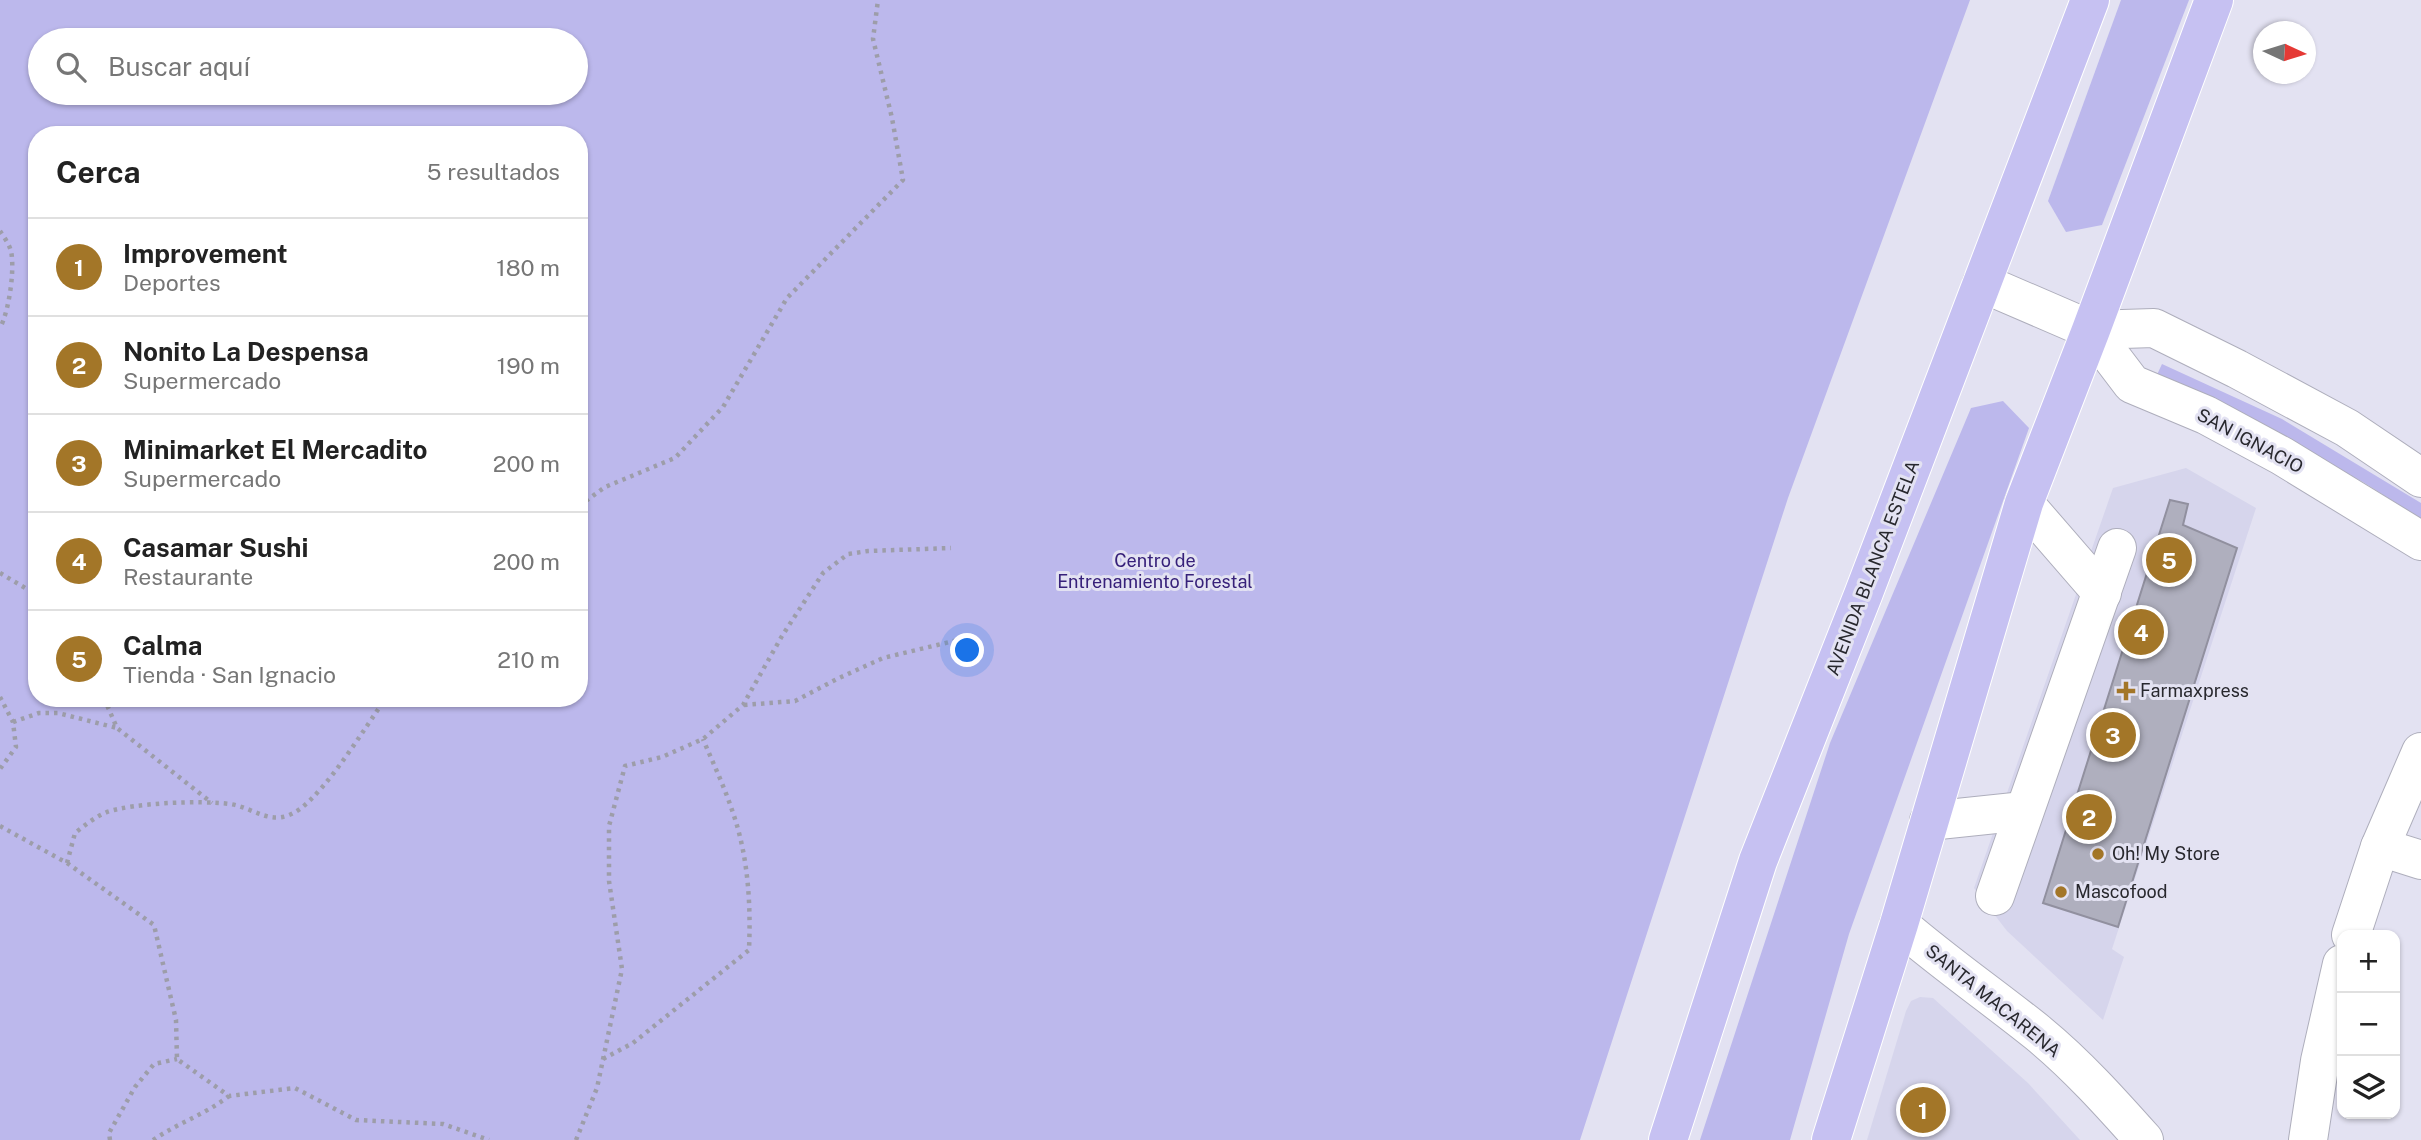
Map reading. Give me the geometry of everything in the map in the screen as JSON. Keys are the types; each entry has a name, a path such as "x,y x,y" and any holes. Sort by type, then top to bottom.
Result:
{"main road":[{"name":"AVENIDA BLANCA ESTELA","path":"1668,1140 1758,861 2091,0"},
{"path":"1831,1140 1899,924 2024,503 2214,0"}],"street":[{"name":"SAN IGNACIO","path":"1982,283 2091,330 2154,328 2347,428 2421,478"},
{"name":"SAN IGNACIO","path":"2091,330 2132,384 2206,415 2282,456 2421,541"},
{"path":"2024,503 2102,593"},
{"path":"1995,896 2117,548"},
{"path":"2353,930 2379,847 2421,752"},
{"path":"1929,821 2024,811"},
{"path":"2379,847 2421,860"},
{"name":"SANTA MACARENA","path":"1899,924 1935,956 2040,1035 2109,1100 2144,1140"},
{"path":"2308,1140 2320,1060 2337,986"}],"path":[{"path":"588,500 606,487 675,458 723,407 787,298 903,180 892,118 873,39 878,0"},
{"path":"0,231 10,250 11,279 0,328"},
{"path":"576,1140 597,1088 622,969 609,881 609,827 625,766 662,757 703,739 743,705 782,636 823,573 848,554 951,548"},
{"path":"0,573 28,590"},
{"path":"743,705 795,701 883,659 958,640"},
{"path":"0,697 13,722 16,747 0,769"},
{"path":"108,707 117,728"},
{"path":"67,863 75,833 107,812 135,807 212,803 232,804 260,816 278,819 300,809 324,784 380,707"},
{"path":"13,722 39,713 58,713 117,728 212,803"},
{"path":"603,1060 632,1043 749,950 750,916 746,865 732,810 703,739"},
{"path":"0,826 67,863 154,925 176,1020 177,1059"},
{"path":"110,1140 109,1133 135,1087 154,1064 177,1059 229,1096"},
{"path":"153,1140 170,1128 207,1112 229,1096 295,1088 356,1120 443,1124 489,1140"}],"shaded area":[{"path":"2186,468 2256,508 2112,949 2124,957 2103,1020 2007,931 1974,888 2113,488"},
{"path":"1920,997 1933,998 2028,1083 2080,1140 1867,1140 1906,1011 1911,1001"}],"green space":[{"name":"Centro de Entrenamiento Forestal","path":"0,0 1970,0 1788,498 1580,1140 0,1140"},
{"path":"2121,0 2189,0 2102,225 2066,232 2048,201"},
{"path":"2162,364 2282,419 2421,503 2421,519 2322,460 2155,379"},
{"path":"2003,401 2029,428 1849,934 1790,1140 1700,1140 1830,743 1971,408"}],"building":[{"path":"2170,500 2188,504 2183,525 2237,548 2118,927 2043,903"}],"place":[{"name":"Calma","path":"2169,560"},
{"name":"Casamar Sushi","path":"2141,632"},
{"name":"Farmaxpress","path":"2126,691"},
{"name":"Minimarket El Mercadito","path":"2113,735"},
{"name":"Nonito La Despensa","path":"2089,817"},
{"name":"Oh! My Store","path":"2098,854"},
{"name":"Mascofood","path":"2061,892"},
{"name":"Improvement","path":"1923,1110"}]}
